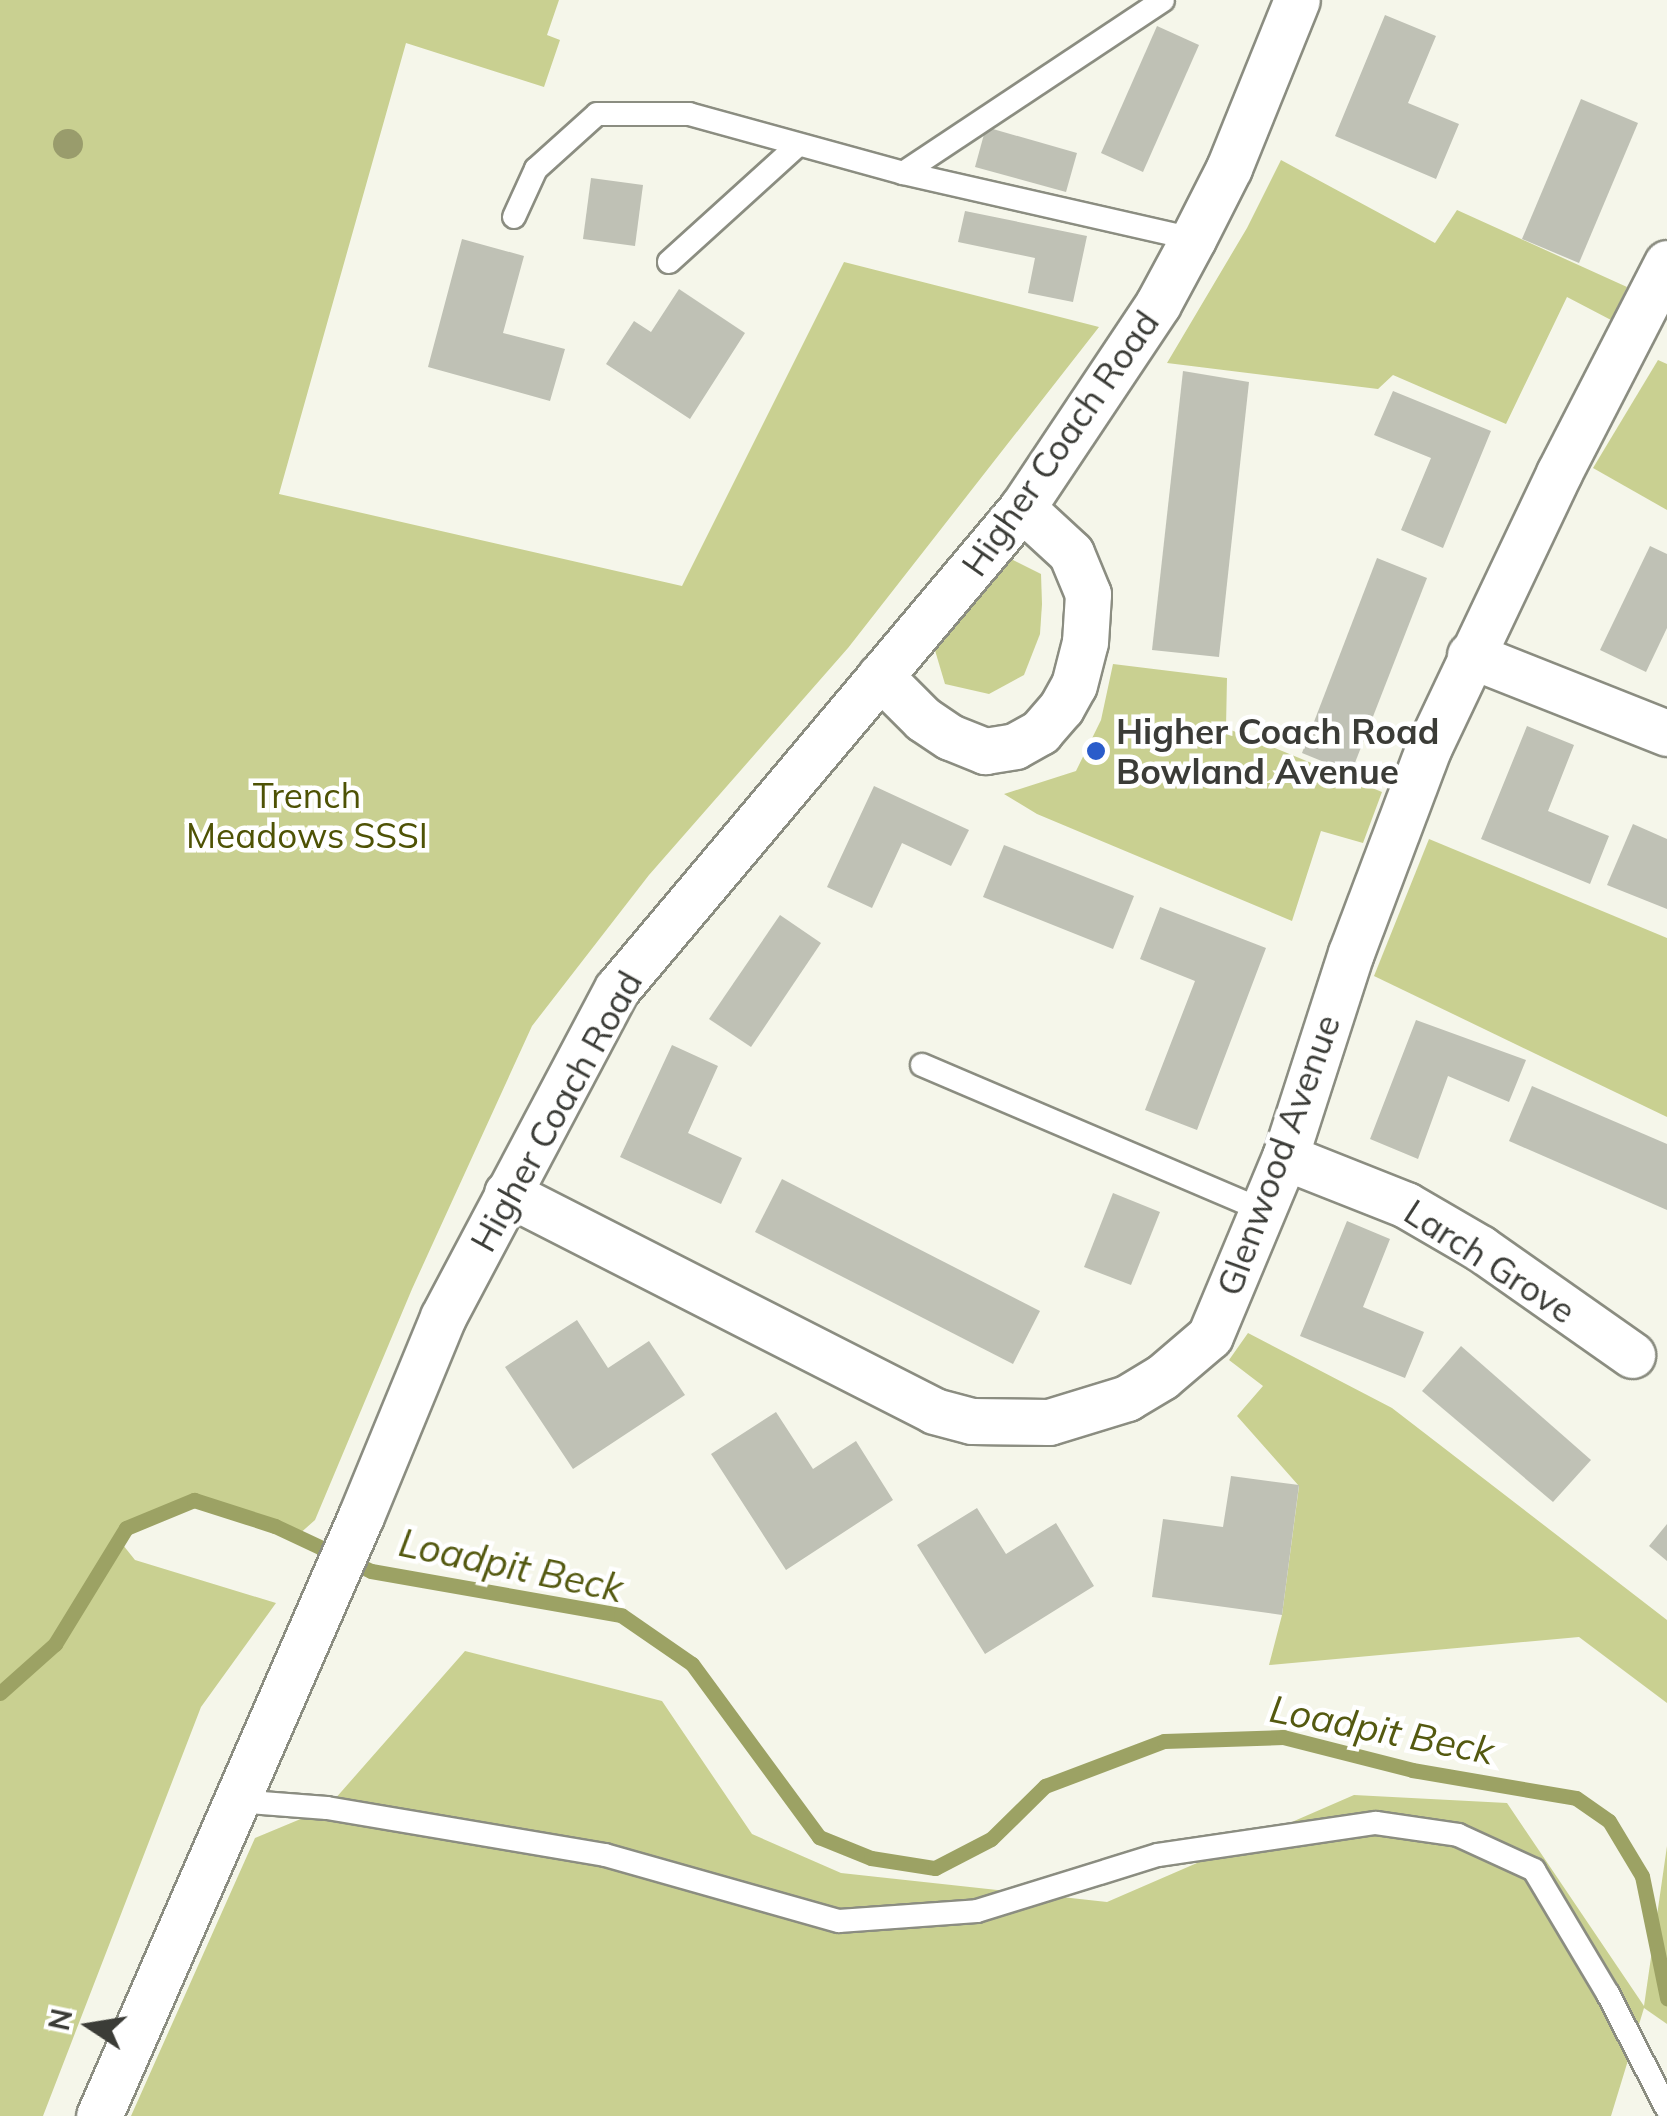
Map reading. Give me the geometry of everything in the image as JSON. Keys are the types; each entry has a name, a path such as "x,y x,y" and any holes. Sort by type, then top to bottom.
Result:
{"street":[{"name":"Higher Coach Road","path":"99,2116 361,1516 443,1316 617,989 1022,508 1158,304 1193,240 1229,168 1298,0"},
{"name":"Glenwood Avenue","path":"506,1193 899,1396 972,1420 1010,1424 1089,1413 1162,1377 1210,1336 1285,1157 1392,840 1470,655 1667,263"},
{"path":"880,676 923,719 985,751 1015,746 1040,732 1074,685 1086,642 1088,594 1071,553 1022,508"},
{"path":"1470,655 1667,733"},
{"name":"Larch Grove","path":"1285,1157 1406,1204 1480,1248 1632,1355"}],"lane":[{"path":"904,172 1163,0"},
{"path":"514,217 536,169 597,114 688,114 904,172 1193,240"},
{"path":"669,262 798,145"},
{"path":"922,1065 1265,1211"},
{"path":"236,1801 327,1808 605,1855 840,1921 977,1911 1158,1854 1376,1823 1458,1835 1534,1870 1608,1994 1667,2109"}],"green space":[{"name":"Trench Meadows SSSI","path":"0,0 559,0 547,35 560,40 544,87 406,43 279,494 682,586 844,262 1099,327 848,648 649,875 532,1026 412,1289 315,1520 297,1536 205,1503 126,1528 119,1540 135,1560 276,1603 201,1707 43,2116 0,2116"},
{"path":"1281,160 1435,243 1457,210 1627,287 1611,320 1567,297 1506,424 1393,375 1378,389 1167,363 1247,228"},
{"path":"1658,360 1667,364 1667,510 1593,468"},
{"path":"992,559 1011,559 1041,574 1042,604 1040,634 1024,675 989,694 945,684 934,647"},
{"path":"1113,664 1227,678 1226,728 1382,792 1363,843 1321,831 1292,921 1037,814 1004,794 1076,771 1101,720"},
{"path":"1429,839 1667,938 1667,1117 1374,976"},
{"path":"1248,1333 1392,1408 1667,1620 1667,1703 1579,1637 1269,1665 1282,1615 1299,1486 1237,1416 1263,1386 1229,1360"},
{"path":"465,1651 662,1701 752,1834 841,1873 1107,1902 1354,1795 1507,1803 1644,2006 1667,1846 1667,2024 1644,2008 1611,2116 131,2116 255,1838 327,1808"}],"building":[{"path":"1385,15 1436,36 1408,103 1459,124 1436,179 1335,136"},
{"path":"1157,26 1199,45 1143,172 1101,153"},
{"path":"1581,99 1638,123 1579,263 1522,239"},
{"path":"986,127 1077,153 1066,192 975,167"},
{"path":"591,178 643,185 635,246 583,239"},
{"path":"965,211 1087,236 1073,302 1028,293 1035,258 958,242"},
{"path":"462,239 524,256 503,333 565,349 550,401 428,367"},
{"path":"679,289 745,333 690,419 606,364 634,321 651,332"},
{"path":"1183,371 1249,382 1219,657 1152,650"},
{"path":"1393,391 1491,431 1443,548 1401,530 1431,458 1374,435"},
{"path":"1650,546 1667,554 1667,628 1646,672 1600,650"},
{"path":"1377,558 1427,578 1351,773 1302,753"},
{"path":"1527,726 1574,745 1548,811 1609,836 1590,884 1481,839"},
{"path":"874,786 969,830 951,866 902,843 872,908 827,887"},
{"path":"1633,824 1667,839 1667,909 1607,885"},
{"path":"1004,845 1134,896 1113,949 983,897"},
{"path":"1160,907 1266,948 1197,1130 1145,1110 1195,981 1140,959"},
{"path":"780,915 821,943 751,1047 709,1019"},
{"path":"1416,1020 1526,1060 1509,1102 1448,1076 1418,1159 1370,1139"},
{"path":"672,1045 718,1066 688,1133 742,1158 721,1204 620,1157"},
{"path":"1532,1086 1667,1144 1667,1210 1509,1141"},
{"path":"782,1179 1040,1311 1013,1364 755,1232"},
{"path":"1113,1193 1160,1212 1131,1285 1084,1267"},
{"path":"1347,1221 1390,1239 1363,1307 1424,1332 1405,1378 1300,1336"},
{"path":"577,1320 608,1368 649,1341 685,1395 573,1469 505,1367"},
{"path":"1461,1346 1591,1460 1553,1502 1422,1391"},
{"path":"776,1412 813,1469 856,1441 893,1500 786,1570 711,1454"},
{"path":"1231,1476 1299,1485 1282,1615 1152,1597 1163,1519 1223,1527"},
{"path":"977,1508 1006,1554 1056,1523 1094,1586 985,1654 917,1545"},
{"path":"1667,1524 1667,1561 1649,1546"}],"waterway":[{"name":"Loadpit Beck","path":"0,1693 55,1644 126,1528 194,1500 275,1526 371,1571 621,1615 692,1664 819,1837 871,1858 935,1868 991,1839 1045,1786 1164,1741 1283,1737 1412,1770 1576,1798 1609,1821 1642,1876 1667,1998"}],"place":[{"name":"Higher Coach Road Bowland Avenue","path":"1096,751"}]}
